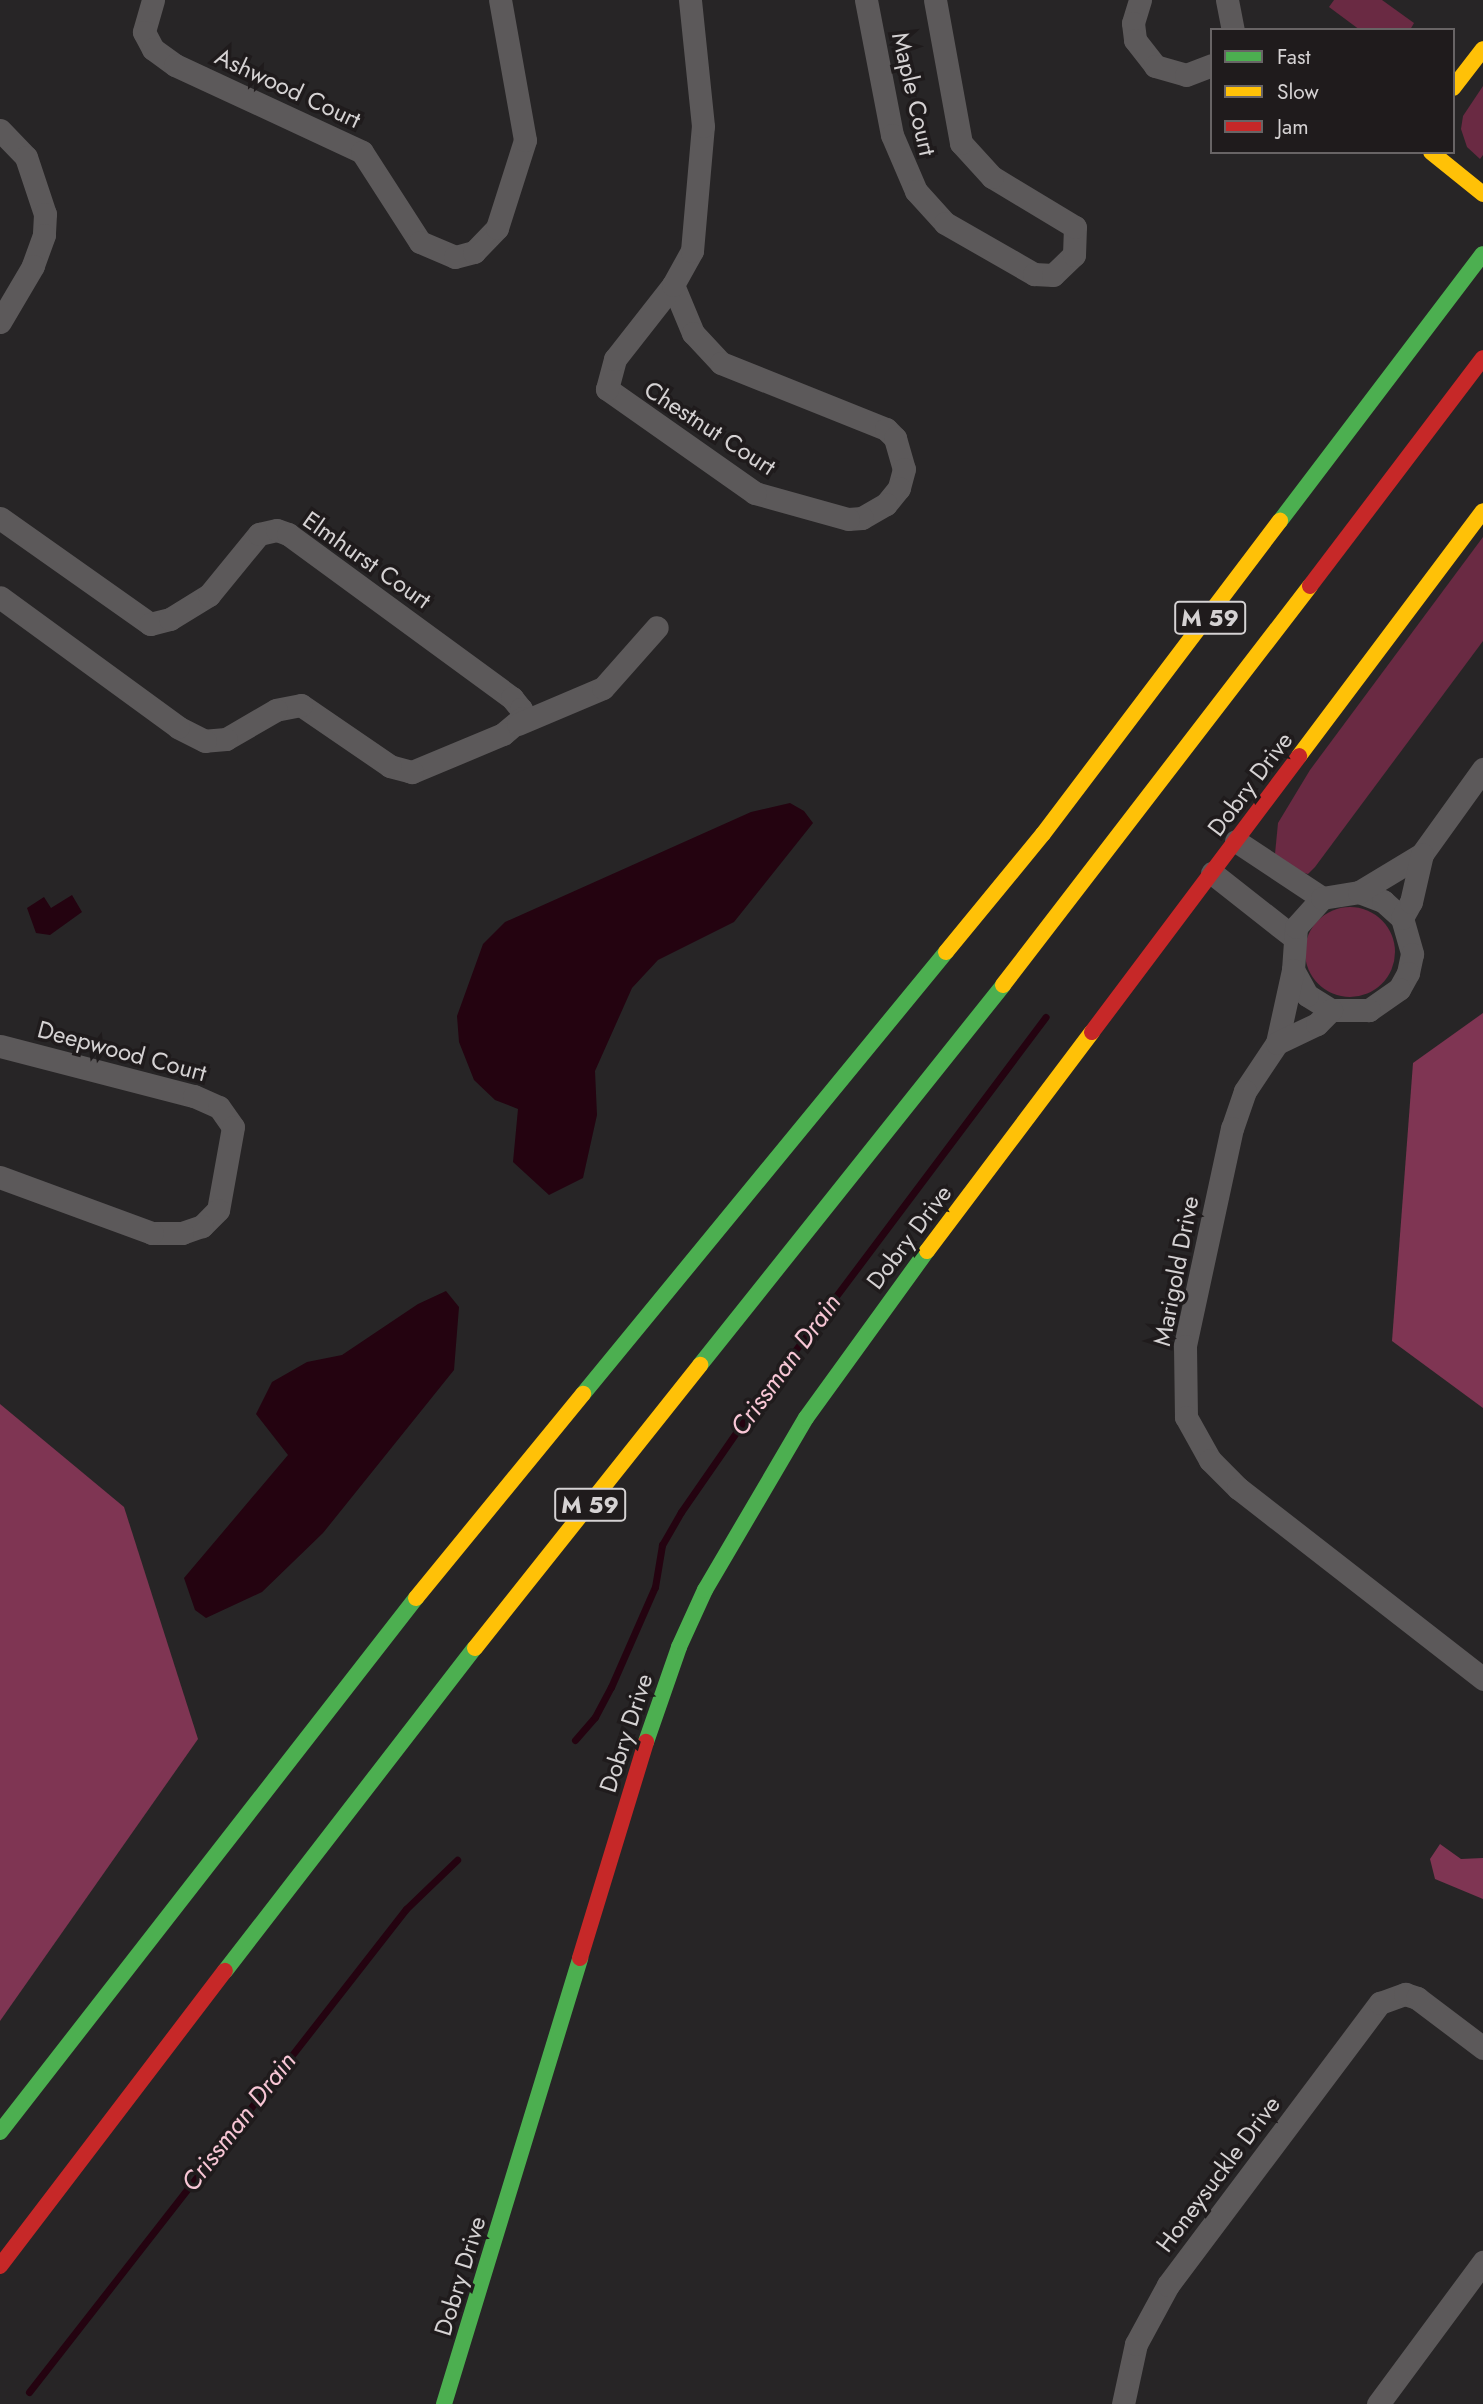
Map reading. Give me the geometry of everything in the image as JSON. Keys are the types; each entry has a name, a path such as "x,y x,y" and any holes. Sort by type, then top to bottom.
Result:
{"main road":[{"path":"1455,86 1483,49"},
{"path":"1433,154 1483,194"},
{"path":"1423,333 1483,234"},
{"name":"M 59","path":"0,2132 329,1704 1034,845 1483,254"},
{"name":"M 59","path":"0,2266 384,1762 1146,805 1483,358"},
{"name":"Dobry Drive","path":"444,2404 640,1758 705,1590 812,1409 1483,511"}],"street":[{"name":"Ashwood Court","path":"153,0 144,32 153,49 175,65 362,152 420,242 455,257 474,252 497,228 525,139 500,0"},
{"name":"Chestnut Court","path":"673,285 693,332 711,356 736,370 872,419 895,438 904,469 899,488 886,504 862,519 848,519 775,501 739,485 610,392 606,384 615,359 673,285 692,251 703,151 690,0"},
{"name":"Maple Court","path":"866,0 892,135 916,191 945,223 1034,274 1054,275 1074,255 1075,227 992,177 961,143 935,0"},
{"path":"1140,0 1133,23 1135,40 1155,66 1186,75 1210,66"},
{"path":"1230,1 1233,28"},
{"path":"0,130 26,157 45,214 44,235 33,266 0,322"},
{"name":"Elmhurst Court","path":"0,518 150,624 170,620 209,594 259,534 276,530 288,534 512,698 522,709 518,724"},
{"path":"0,597 178,727 205,741 226,739 276,710 301,705 390,766 411,772 603,688 657,627"},
{"path":"1402,918 1411,902 1422,854 1483,769"},
{"path":"1236,841 1322,898"},
{"path":"1212,873 1292,936 1307,910 1322,898 1359,892 1422,854"},
{"path":"1293,970 1307,995 1331,1010 1369,1010 1399,989 1412,954 1402,918 1383,901 1359,892"},
{"name":"Marigold Drive","path":"1292,936 1293,970 1277,1043 1245,1091 1232,1128 1185,1346 1186,1417 1210,1460 1238,1488 1483,1679"},
{"path":"1277,1043 1317,1024 1331,1010"},
{"name":"Deepwood Court","path":"0,1046 194,1096 219,1107 233,1127 218,1210 202,1226 182,1233 152,1233 0,1177"},
{"name":"Honeysuckle Drive","path":"1123,2404 1136,2344 1168,2285 1370,2013 1392,1997 1417,1998 1483,2048"},
{"path":"1378,2404 1483,2262"}],"shaded area":[{"path":"1334,0 1382,0 1414,23 1411,28 1357,28 1329,7"},
{"path":"1483,86 1483,155 1480,159 1467,147 1461,129 1463,116"},
{"path":"1483,537 1483,641 1315,867 1308,874 1297,871 1275,854 1278,823 1310,770"},
{"path":"790,803 804,811 813,823 734,922 658,960 632,988 595,1071 597,1115 583,1178 549,1195 513,1162 518,1109 495,1100 474,1080 459,1042 457,1016 483,944 505,922 751,812"},
{"path":"72,895 82,912 50,935 36,933 27,908 44,897 51,908"},
{"path":"1350,907 1367,911 1382,920 1391,935 1395,952 1391,969 1382,984 1367,993 1350,997 1333,993 1318,984 1309,969 1305,952 1309,935 1318,920 1333,911"},
{"path":"1483,1013 1483,1408 1392,1341 1413,1063"},
{"path":"446,1291 459,1307 454,1370 323,1533 262,1592 206,1618 195,1610 184,1578 288,1455 256,1414 272,1382 307,1362 342,1355 418,1304"},
{"path":"0,1404 124,1507 198,1739 0,2021"},
{"path":"1440,1844 1461,1859 1483,1858 1483,1899 1435,1879 1430,1859"}],"waterway":[{"name":"Crissman Drain","path":"575,1740 595,1717 611,1687 655,1587 662,1545 681,1512 767,1388 1046,1017"},
{"name":"Crissman Drain","path":"29,2392 406,1909 457,1860"}],"traffic: fast":[{"path":"1280,521 1483,254"},
{"path":"583,1394 946,952"},
{"path":"700,1365 1003,985"},
{"path":"646,1742 679,1647 705,1590 806,1418 927,1251"},
{"path":"0,2132 416,1598"},
{"path":"225,1971 475,1648"},
{"path":"444,2404 580,1958"}],"traffic: slow":[{"path":"1455,85 1483,49"},
{"path":"1433,154 1483,194"},
{"path":"1299,756 1483,511"},
{"path":"946,952 1043,834 1280,521"},
{"path":"1003,985 1310,586"},
{"path":"927,1251 1092,1032"},
{"path":"475,1648 700,1365"},
{"path":"416,1598 583,1394"}],"traffic: jam":[{"path":"1310,586 1483,358"},
{"path":"1092,1032 1299,756"},
{"path":"580,1958 646,1742"},
{"path":"0,2266 225,1971"}]}
